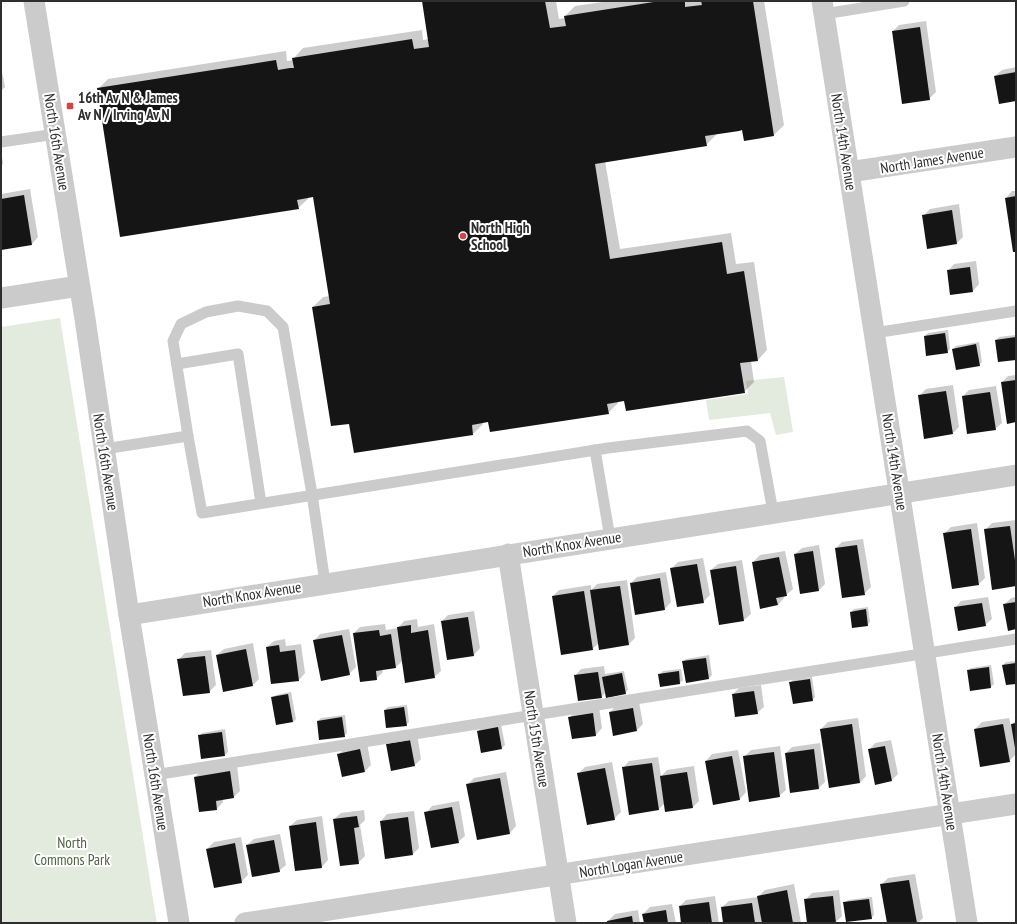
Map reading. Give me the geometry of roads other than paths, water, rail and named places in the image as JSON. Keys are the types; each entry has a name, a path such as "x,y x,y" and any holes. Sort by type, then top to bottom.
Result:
{"street":[{"name":"North 16th Avenue","path":"34,1 56,134 154,775 179,923"},
{"name":"North 14th Avenue","path":"823,7 967,923"},
{"name":"North James Avenue","path":"849,172 1016,147"},
{"path":"1,298 79,286"},
{"name":"North Knox Avenue","path":"129,614 1016,474"},
{"name":"North 15th Avenue","path":"508,554 566,923"},
{"name":"North Logan Avenue","path":"245,923 559,876 1016,804"}],"lane":[{"path":"823,7 904,1"},
{"path":"1,142 56,134"},
{"path":"325,583 312,494 283,327 267,311 238,306 206,312 181,324 173,341 202,513 312,494 595,450 747,431 760,440 773,512"},
{"path":"874,333 1016,311"},
{"path":"177,364 238,354 261,503"},
{"path":"104,449 188,436"},
{"path":"595,450 610,538"},
{"path":"154,775 1016,639"}],"place":[{"name":"16th Av N & James Av N / Irving Av N","path":"70,106"},
{"name":"North High School","path":"463,236"}],"park label":[{"name":"North Commons Park","path":"72,850"}]}
